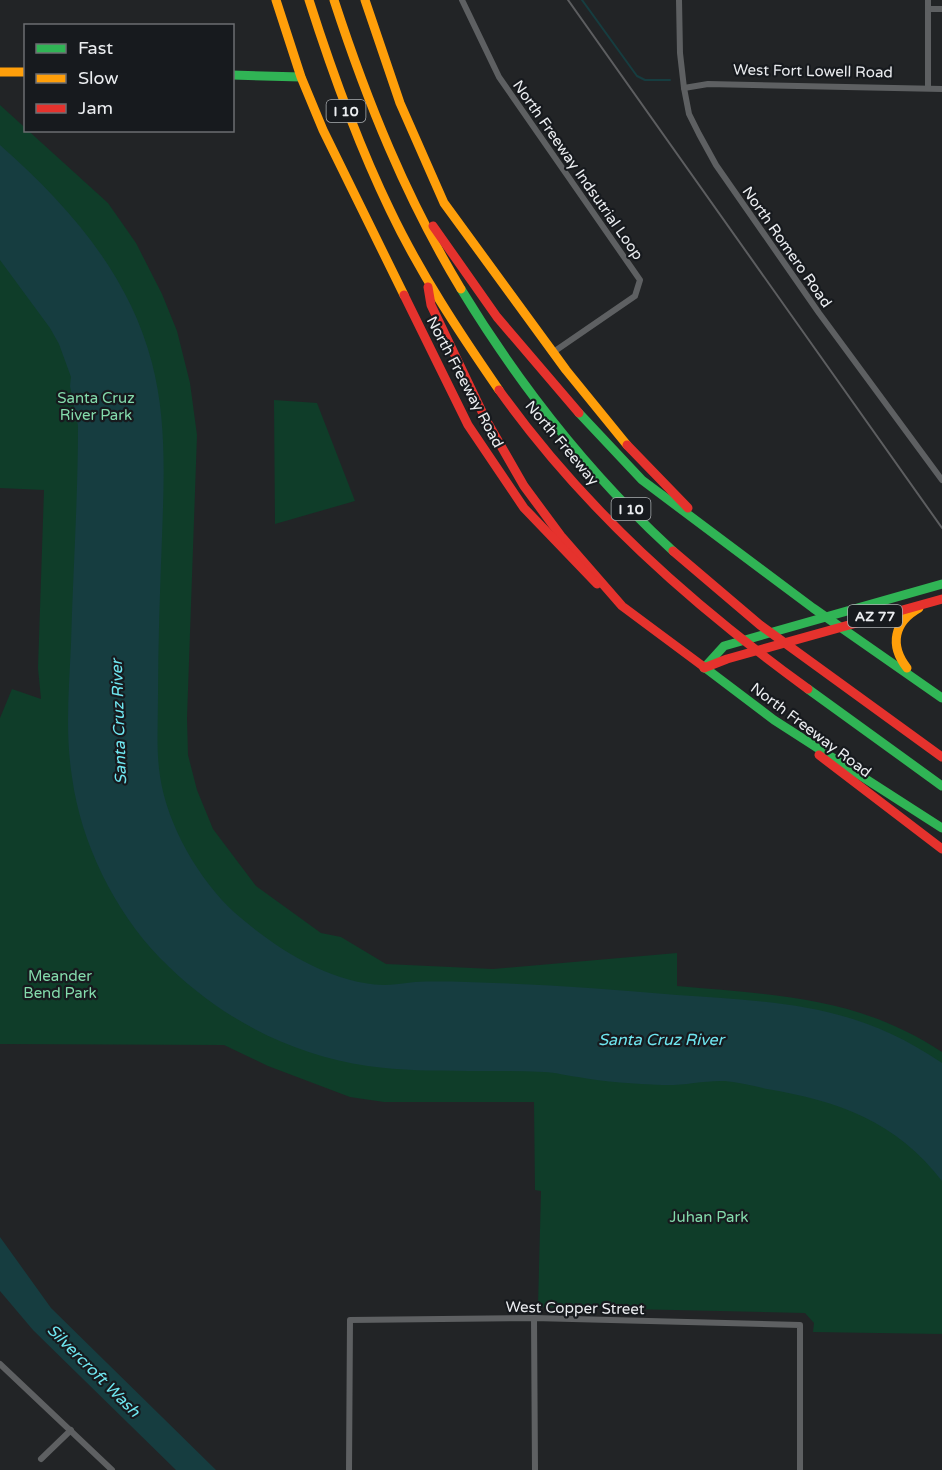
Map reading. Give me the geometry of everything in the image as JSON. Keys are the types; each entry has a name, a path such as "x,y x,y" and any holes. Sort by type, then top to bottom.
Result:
{"main road":[{"name":"North Freeway Road","path":"276,0 301,77 334,154 447,384 483,451 538,525 583,572 622,606 942,849"},
{"name":"North Freeway","path":"308,0 361,147 426,277 494,383 549,454 627,540 724,626 942,786"},
{"name":"North Freeway","path":"335,0 374,115 404,183 453,277 486,331 540,406 599,477 666,545 742,610 942,757"},
{"path":"365,0 387,74 425,164 446,206 552,353 644,466 728,543"},
{"path":"0,72 24,72"},
{"path":"234,75 301,77"},
{"path":"404,183 497,317 599,437 668,502 728,543 840,627 940,696"},
{"path":"426,277 431,305 508,460 551,524 622,606"},
{"name":"AZ 77","path":"704,668 720,648 942,584"},
{"path":"940,696 902,662 894,639 898,625 908,613 942,600"},
{"name":"AZ 77","path":"704,668 732,657 942,600"},
{"path":"774,720 942,828"}],"street":[{"name":"North Freeway Indsutrial Loop","path":"462,0 500,77 640,280 635,296 552,353"},
{"name":"North Romero Road","path":"679,0 680,54 684,88 690,114 716,165 819,313 942,480"},
{"path":"928,0 928,88"},
{"path":"928,9 942,9"},
{"name":"West Fort Lowell Road","path":"684,88 708,84 942,89"},
{"path":"534,1318 535,1470"},
{"name":"West Copper Street","path":"349,1470 350,1320 534,1318 800,1325 800,1470"},
{"path":"0,1364 112,1470"},
{"path":"41,1459 71,1430"}],"green space":[{"name":"Santa Cruz River Park","path":"0,105 24,127 24,132 30,132 108,203 136,243 162,294 177,331 190,383 197,435 187,718 188,755 197,790 213,829 256,886 321,933 341,937 386,964 493,969 677,953 677,986 782,996 847,1009 879,1019 910,1033 942,1052 942,1334 813,1332 814,1323 805,1313 538,1307 541,1191 535,1190 534,1102 384,1102 350,1097 268,1066 224,1045 0,1044 0,718 12,689 41,699 38,668 44,490 0,488"},
{"path":"274,400 317,403 355,501 275,524"}],"water":[{"name":"Santa Cruz River","path":"0,145 49,192 93,243 128,300 142,331 152,363 160,406 163,450 158,676 160,776 177,832 197,868 222,900 250,926 303,961 343,978 363,983 383,985 415,982 517,984 749,1000 814,1009 878,1028 942,1063 942,1181 905,1143 864,1117 818,1100 741,1083 717,1081 652,1085 548,1072 433,1071 390,1068 368,1066 309,1052 282,1042 230,1014 205,998 160,958 143,939 114,897 92,851 76,802 70,760 68,710 78,426 70,386 71,377 59,344 50,328 0,260"},
{"name":"Silvercroft Wash","path":"0,1237 51,1308 216,1470 176,1470 33,1330 0,1291"}],"waterway":[{"path":"582,0 637,76 645,80 670,80"}],"railway":[{"path":"568,0 942,528"}],"traffic: fast":[{"path":"234,75 301,77"},
{"path":"461,289 507,360 558,428 613,492 673,551"},
{"path":"579,413 642,480 813,608 942,698"},
{"path":"704,668 724,646 942,584"},
{"path":"704,667 774,720 942,828"},
{"path":"808,689 942,786"}],"traffic: slow":[{"path":"276,0 301,77 323,130 404,295"},
{"path":"309,0 346,106 390,210 441,302 499,390"},
{"path":"334,0 389,148 423,220 461,289"},
{"path":"365,0 400,103 444,203 566,370 627,445"},
{"path":"0,72 24,72"},
{"path":"907,668 898,651 897,635 904,620 919,608"}],"traffic: jam":[{"path":"433,226 497,317 579,413"},
{"path":"428,287 431,305 485,418 524,486 561,536 622,606 704,667"},
{"path":"404,295 468,425 524,508 597,584"},
{"path":"499,390 567,475 642,552 722,623 808,689"},
{"path":"627,445 688,508"},
{"path":"673,551 760,625 942,757"},
{"path":"704,668 727,659 942,599"},
{"path":"819,755 942,849"}],"park label":[{"name":"Meander Bend Park","path":"60,984"},
{"name":"Juhan Park","path":"709,1217"}]}
